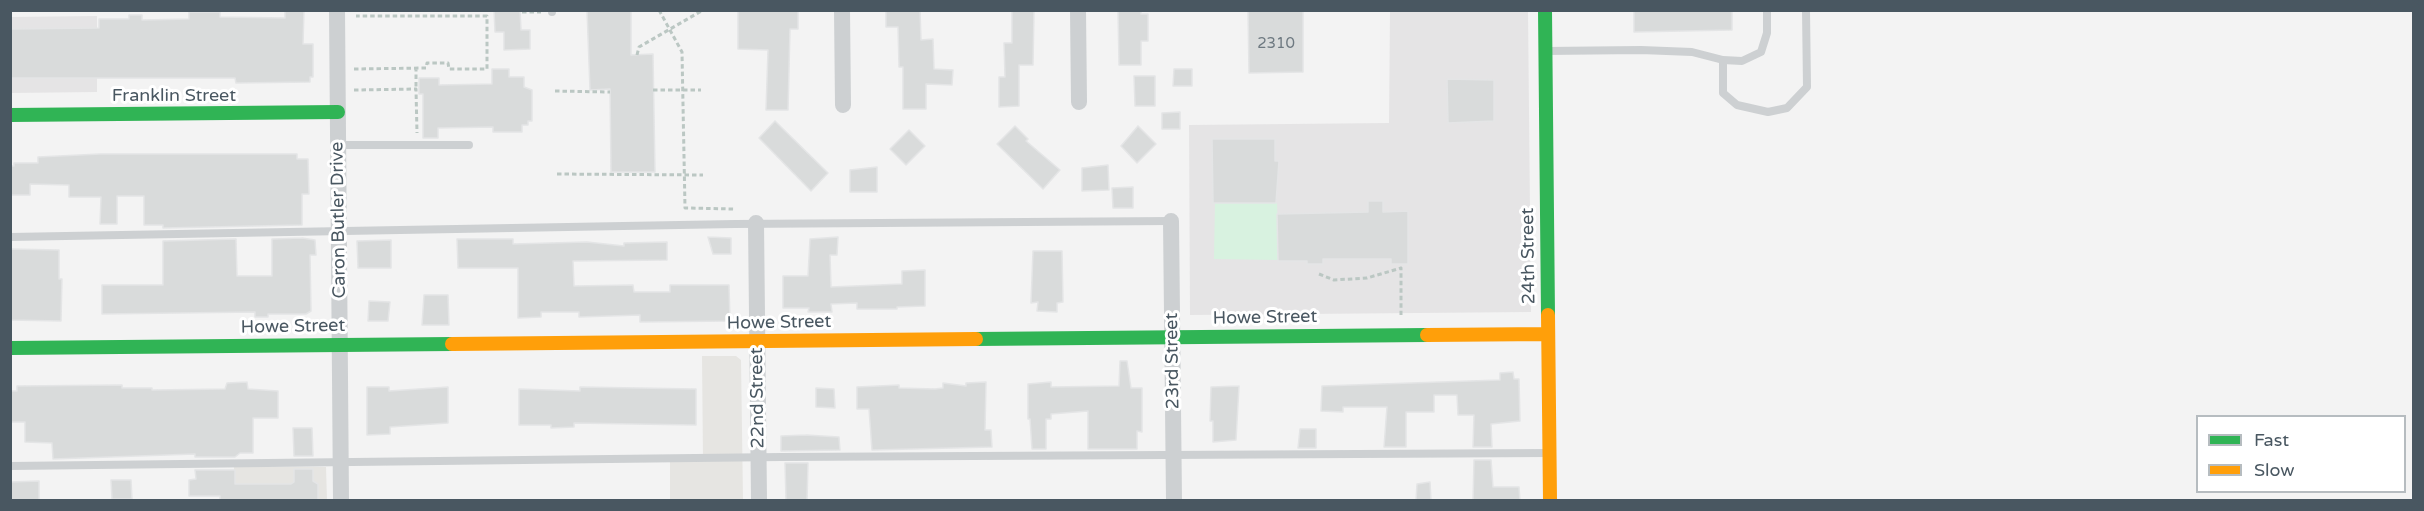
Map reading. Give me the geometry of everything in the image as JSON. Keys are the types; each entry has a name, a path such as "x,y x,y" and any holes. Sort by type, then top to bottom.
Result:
{"street":[{"name":"Caron Butler Drive","path":"337,10 341,501"},
{"path":"842,10 843,105"},
{"path":"1078,10 1079,102"},
{"name":"24th Street","path":"1545,10 1550,501"},
{"name":"Franklin Street","path":"10,115 338,112"},
{"name":"23rd Street","path":"1171,221 1174,501"},
{"name":"22nd Street","path":"756,223 759,501"},
{"name":"Howe Street","path":"10,348 1548,334"}],"lane":[{"path":"1545,51 1692,52 1723,60 1742,61 1761,52 1767,33 1767,10"},
{"path":"1723,60 1723,93 1737,105 1768,112 1787,108 1807,87 1806,10"},
{"path":"338,145 469,146"},
{"path":"10,237 756,223 1171,221"},
{"path":"10,466 759,457 1549,453"}],"path":[{"path":"659,10 682,52 685,208 734,209 735,224"},
{"path":"637,55 639,48 703,10"},
{"path":"522,12 552,11"},
{"path":"354,69 426,68 427,63 448,63 449,69 488,69 488,16 356,16"},
{"path":"416,67 418,145"},
{"path":"354,90 416,89"},
{"path":"653,90 701,90"},
{"path":"555,91 610,92"},
{"path":"557,174 703,175"},
{"path":"1319,274 1334,280 1356,279 1401,268 1401,335"}],"shaded area":[{"path":"1390,11 1528,11 1531,312 1190,315 1189,125 1389,123"},
{"path":"97,16 97,92 11,93 10,17"},
{"path":"702,356 736,356 741,360 743,500 670,500 670,462 703,461"},
{"path":"234,467 326,467 327,500 234,500"}],"green space":[{"path":"1215,202 1277,203 1279,260 1214,259"}],"building":[{"path":"285,10 304,10 303,44 313,44 313,77 310,77 310,82 236,83 235,78 10,78 10,29 99,28 99,19 129,19 129,15 142,15 142,20 189,19 189,12 220,12 220,17 285,18"},
{"path":"494,10 520,10 521,30 530,30 530,49 504,50 504,32 495,32"},
{"path":"587,10 631,10 631,55 653,54 655,172 611,172 610,89 590,90"},
{"path":"738,10 798,10 798,29 790,29 788,110 766,110 768,50 738,49"},
{"path":"886,10 920,10 921,40 933,39 934,69 953,70 952,85 926,84 926,109 903,109 903,67 899,67 898,27 886,27"},
{"path":"1012,10 1034,10 1033,65 1019,65 1019,106 999,107 999,77 1005,77 1004,43 1012,43"},
{"path":"1118,10 1141,10 1141,14 1148,14 1148,41 1141,41 1141,65 1119,65"},
{"path":"1248,10 1303,10 1303,72 1249,73"},
{"path":"1634,10 1732,10 1732,30 1634,32"},
{"path":"492,69 509,69 509,77 524,77 524,87 532,90 532,121 528,121 528,125 522,125 522,132 493,132 493,127 438,128 438,138 423,138 423,94 419,94 419,78 439,78 439,85 492,84"},
{"path":"1174,69 1192,69 1192,86 1173,86"},
{"path":"1134,76 1155,76 1155,106 1135,106"},
{"path":"1447,79 1494,80 1494,121 1448,123"},
{"path":"1180,112 1180,129 1162,129 1162,113"},
{"path":"775,121 828,173 811,191 759,138"},
{"path":"1015,126 1028,139 1026,141 1060,170 1043,189 997,144"},
{"path":"1138,126 1156,144 1137,163 1121,146"},
{"path":"909,130 925,146 906,165 890,149"},
{"path":"1212,139 1275,139 1275,161 1279,161 1276,203 1213,203"},
{"path":"100,154 297,154 297,159 308,159 309,194 302,194 302,225 163,228 163,225 144,225 144,196 117,196 117,224 100,224 101,197 69,197 69,185 30,184 30,195 10,195 10,166 14,166 14,163 38,163 38,157"},
{"path":"1108,165 1109,190 1082,191 1082,168"},
{"path":"877,167 877,192 850,192 850,170"},
{"path":"1133,187 1133,208 1113,208 1112,188"},
{"path":"1368,201 1383,201 1383,212 1408,211 1408,264 1391,264 1391,259 1323,259 1323,264 1307,264 1307,261 1278,261 1277,214 1368,212"},
{"path":"708,237 731,238 731,254 713,254"},
{"path":"838,237 837,255 830,255 831,287 902,284 902,271 925,270 925,306 857,309 857,303 831,304 832,312 808,312 809,308 783,308 783,276 808,276 810,239"},
{"path":"236,239 237,276 272,276 272,239 315,240 316,255 310,255 311,311 306,314 268,314 268,317 255,317 255,312 102,314 102,285 163,285 163,241"},
{"path":"457,239 513,239 513,244 587,242 624,246 624,243 667,242 667,260 573,261 574,286 633,285 634,292 670,292 670,285 729,285 730,321 640,322 640,315 579,317 579,312 541,312 541,317 518,318 518,268 458,268"},
{"path":"391,240 391,268 358,268 357,241"},
{"path":"10,249 59,250 59,279 62,279 61,321 10,320"},
{"path":"1033,251 1062,251 1063,302 1057,303 1057,312 1037,311 1038,302 1031,303"},
{"path":"424,295 448,295 449,325 422,325"},
{"path":"369,301 390,302 388,321 368,321"},
{"path":"1120,361 1127,361 1131,388 1142,388 1142,432 1137,431 1137,449 1088,449 1088,411 1051,414 1051,419 1046,419 1046,449 1032,449 1030,419 1028,419 1028,384 1051,382 1051,387 1119,386"},
{"path":"1513,372 1514,379 1519,379 1520,421 1491,424 1492,447 1473,447 1474,415 1458,415 1457,395 1434,395 1434,412 1406,412 1406,447 1384,447 1387,407 1343,407 1343,412 1321,411 1322,386 1500,380 1500,373"},
{"path":"247,382 248,389 278,391 278,418 253,418 253,453 240,453 235,457 195,457 195,454 53,459 52,443 25,442 25,422 10,422 10,391 17,391 17,386 122,385 122,388 152,388 152,390 225,389 227,383"},
{"path":"986,382 985,430 991,430 992,447 872,450 869,409 857,409 857,387 899,385 899,388 935,389 943,388 943,383 966,386 966,383"},
{"path":"1239,386 1236,440 1213,442 1213,421 1210,421 1211,387"},
{"path":"367,387 389,387 389,391 448,387 448,423 390,427 390,434 367,435"},
{"path":"580,387 696,389 696,425 574,423 574,427 551,428 551,425 519,425 519,389 580,391"},
{"path":"816,388 834,389 835,408 816,407"},
{"path":"293,428 312,428 313,456 294,456"},
{"path":"1300,429 1316,429 1316,448 1298,448"},
{"path":"781,436 839,437 840,450 781,451"},
{"path":"1474,460 1491,460 1493,487 1519,487 1520,501 1473,501"},
{"path":"785,463 808,463 807,501 786,501"},
{"path":"294,469 313,469 313,481 318,484 318,501 220,501 220,496 189,496 189,480 196,479 195,470 235,470 235,484 291,484 294,482"},
{"path":"111,480 131,480 132,499 112,499"},
{"path":"39,481 39,501 10,501 10,482"},
{"path":"1430,482 1431,501 1416,501 1417,484"}],"traffic: fast":[{"path":"1545,10 1548,315"},
{"path":"10,115 338,112"},
{"path":"976,339 1427,335"},
{"path":"10,348 452,344"}],"traffic: slow":[{"path":"1548,315 1550,500"},
{"path":"1427,335 1548,334"},
{"path":"452,344 976,339"}]}
